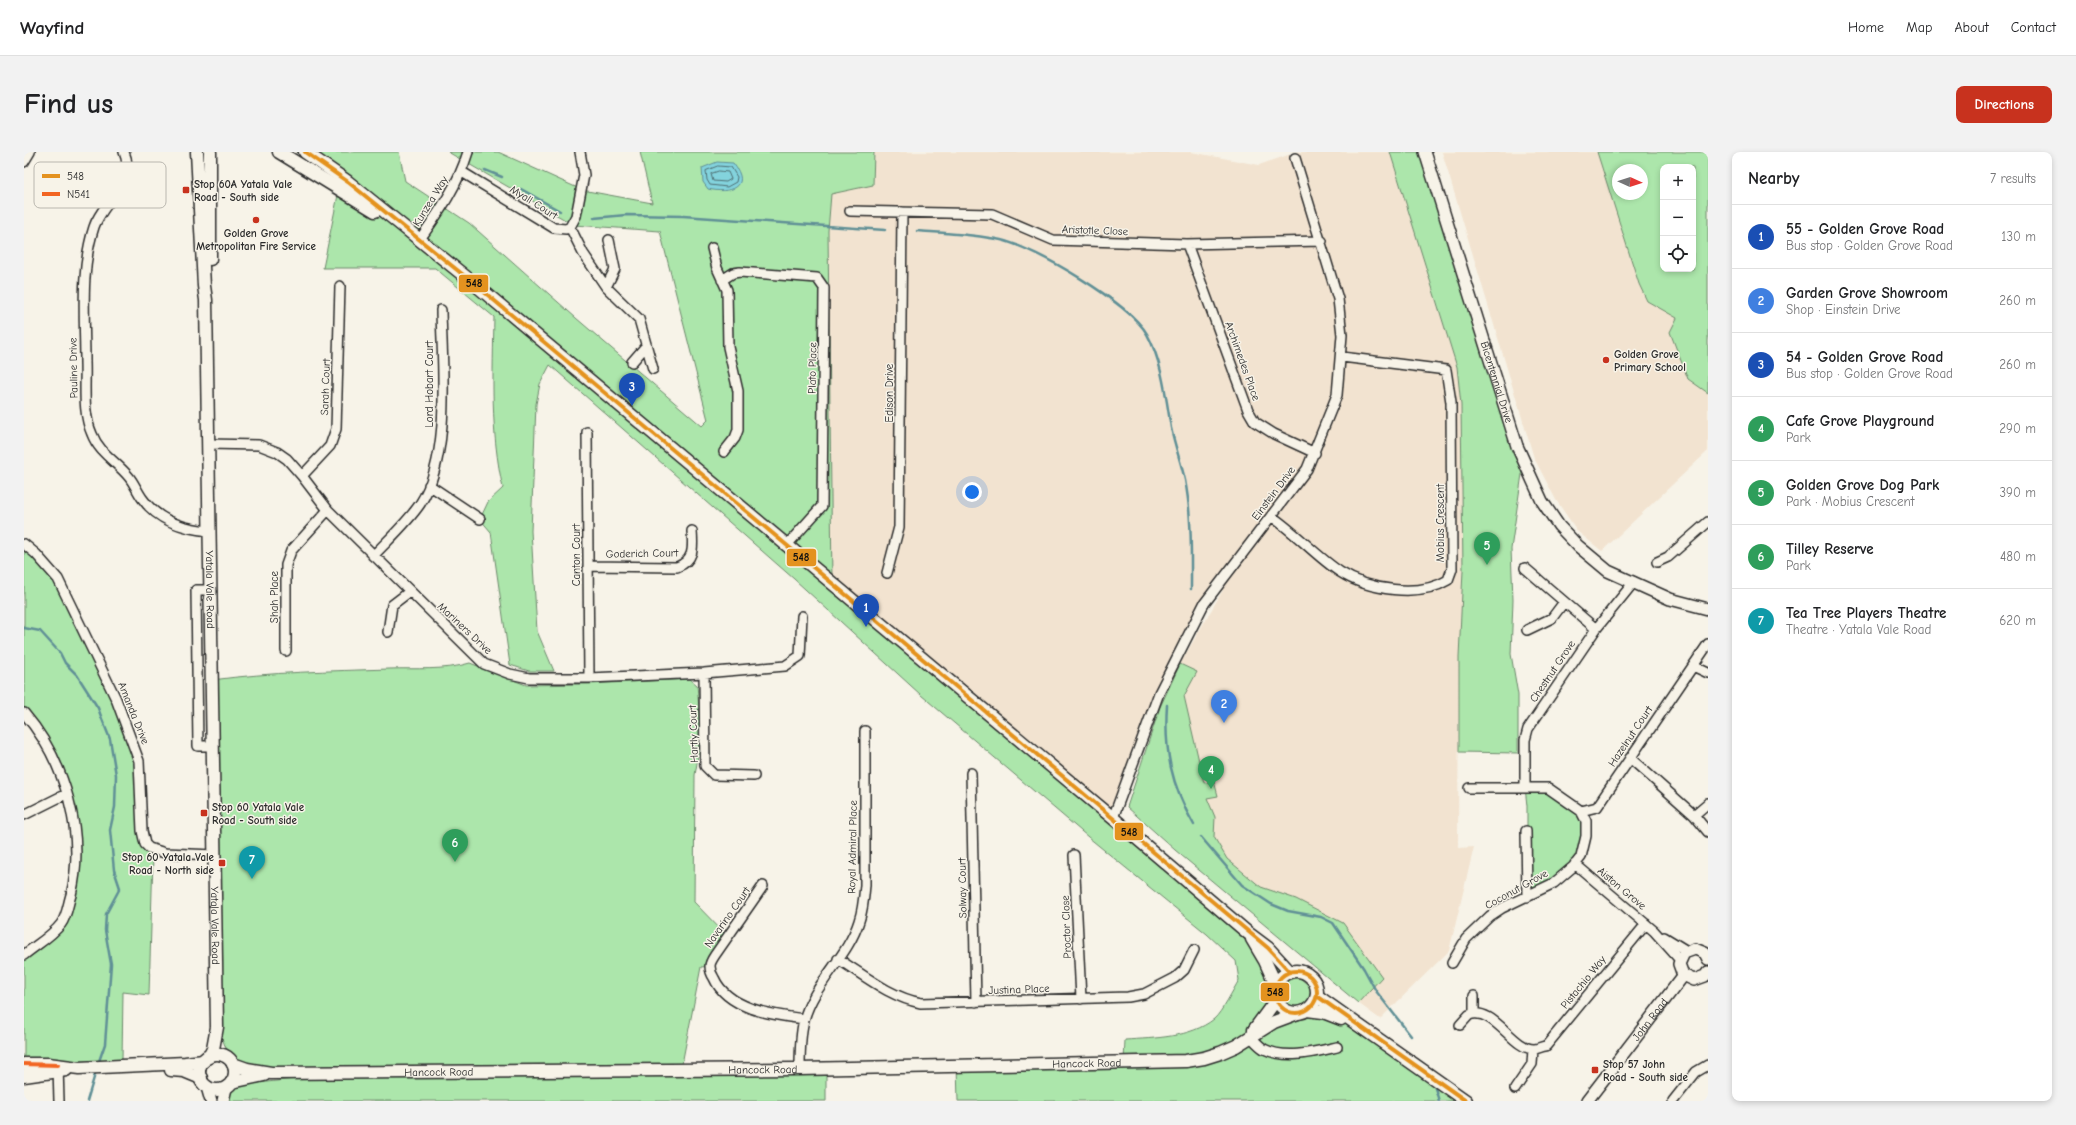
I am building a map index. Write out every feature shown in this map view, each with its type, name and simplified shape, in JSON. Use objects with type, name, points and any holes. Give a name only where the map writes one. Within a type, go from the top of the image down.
[{"type":"main road","points":[[206,300],[210,282],[210,152]]},
{"type":"main road","points":[[211,173],[217,152]]},
{"type":"main road","points":[[279,152],[418,238]]},
{"type":"main road","points":[[305,152],[348,182],[418,238],[787,545],[1248,933],[1268,948],[1290,972]]},
{"type":"main road","name":"Yatala Vale Road","points":[[197,156],[206,300],[217,1027],[213,1049],[206,1059]]},
{"type":"main road","points":[[1248,933],[1265,961],[1276,985],[1276,1000],[1285,1010],[1323,1012],[1357,1025]]},
{"type":"main road","points":[[1276,985],[1279,979],[1290,972],[1297,971],[1310,977],[1314,982],[1317,996],[1312,1007],[1302,1012]]},
{"type":"main road","points":[[1317,996],[1466,1101]]},
{"type":"main road","name":"Hancock Road","points":[[1250,1036],[1276,1000]]},
{"type":"main road","name":"Hancock Road","points":[[231,1061],[247,1069],[271,1073],[800,1069],[1186,1061],[1220,1054],[1274,1022],[1302,1012]]},
{"type":"main road","name":"Yatala Vale Road","points":[[217,1027],[231,1061]]},
{"type":"main road","points":[[24,1064],[58,1068],[140,1066],[206,1059],[220,1055],[231,1061],[235,1075],[229,1085],[218,1090],[184,1071],[152,1069],[140,1066]]},
{"type":"main road","points":[[204,1083],[200,1069],[206,1059]]},
{"type":"main road","points":[[24,1076],[58,1068]]},
{"type":"main road","name":"Hancock Road","points":[[229,1085],[271,1073]]},
{"type":"street","points":[[24,162],[30,152]]},
{"type":"street","name":"Pauline Drive","points":[[124,152],[126,162]]},
{"type":"street","name":"Kunzea Way","points":[[418,238],[448,198],[462,172],[468,152]]},
{"type":"street","name":"Myall Court","points":[[462,172],[554,228],[562,230],[570,227],[576,216],[583,184],[583,169],[580,152]]},
{"type":"street","name":"Bicentennial Drive","points":[[1425,152],[1511,429],[1535,489],[1550,514],[1578,546],[1608,571],[1623,576],[1670,599],[1708,609]]},
{"type":"street","name":"Bicentennial Drive","points":[[1433,152],[1498,365],[1532,468],[1549,499],[1568,526],[1585,544],[1623,576]]},
{"type":"street","name":"Einstein Drive","points":[[1113,818],[1159,693],[1204,604],[1307,469],[1315,454],[1337,395],[1342,357],[1342,335],[1338,299],[1322,241],[1295,158]]},
{"type":"street","name":"Pauline Drive","points":[[104,208],[98,216],[94,226],[84,280],[88,420],[96,443],[126,473],[149,506],[167,520],[180,526],[210,531]]},
{"type":"street","name":"Aristotle Close","points":[[850,211],[992,214],[1053,240],[1187,244],[1322,241]]},
{"type":"street","name":"Edison Drive","points":[[887,573],[900,527],[902,212]]},
{"type":"street","points":[[570,227],[583,253],[606,287],[639,319],[653,369]]},
{"type":"street","points":[[606,287],[615,269],[608,240]]},
{"type":"street","name":"Archimedes Place","points":[[1187,244],[1248,410],[1255,422],[1274,434],[1315,454]]},
{"type":"street","points":[[712,248],[716,268],[727,290],[728,347],[739,394],[738,430],[735,438],[724,452]]},
{"type":"street","name":"Plato Place","points":[[722,280],[734,273],[740,272],[804,276],[817,278],[824,288],[822,506],[787,545]]},
{"type":"street","name":"Sarah Court","points":[[302,476],[330,446],[336,429],[340,286]]},
{"type":"street","name":"Lord Hobart Court","points":[[373,556],[421,503],[429,485],[438,456],[443,422],[441,310]]},
{"type":"street","points":[[632,362],[646,346]]},
{"type":"street","name":"Mobius Crescent","points":[[1271,516],[1340,572],[1372,585],[1411,591],[1438,586],[1448,580],[1452,569],[1451,410],[1446,370],[1342,357]]},
{"type":"street","name":"Canton Court","points":[[587,432],[589,678]]},
{"type":"street","name":"Mariners Drive","points":[[208,444],[259,445],[269,448],[287,459],[328,510],[409,592],[484,664],[510,674],[529,678],[589,678],[704,673],[785,666],[800,656],[802,616]]},
{"type":"street","points":[[429,485],[480,519]]},
{"type":"street","name":"Shah Place","points":[[286,651],[286,565],[290,551],[328,510]]},
{"type":"street","points":[[1657,562],[1668,557],[1708,522]]},
{"type":"street","name":"Goderich Court","points":[[588,566],[677,567],[685,564],[691,556],[692,531]]},
{"type":"street","name":"Amanda Drive","points":[[24,544],[36,554],[58,579],[116,699],[139,761],[142,831],[145,844],[149,848],[165,853],[215,855]]},
{"type":"street","points":[[1525,568],[1596,629]]},
{"type":"street","name":"Chestnut Grove","points":[[1524,787],[1525,740],[1528,729],[1596,629],[1634,582]]},
{"type":"street","points":[[388,632],[392,605],[409,592]]},
{"type":"street","points":[[1527,630],[1552,618],[1564,602]]},
{"type":"street","name":"Hazelnut Court","points":[[1581,811],[1597,807],[1708,644]]},
{"type":"street","points":[[1693,666],[1708,673]]},
{"type":"street","name":"Hartly Court","points":[[704,673],[705,766],[714,775],[754,776]]},
{"type":"street","points":[[24,713],[46,745],[59,769],[73,824],[75,846],[74,883],[62,923],[24,955]]},
{"type":"street","name":"Royal Admiral Place","points":[[800,1069],[800,1050],[804,1019],[816,993],[838,959],[859,922],[865,885],[865,731]]},
{"type":"street","points":[[1630,758],[1694,815],[1708,832]]},
{"type":"street","name":"Solway Court","points":[[972,772],[976,1002]]},
{"type":"street","points":[[1469,788],[1548,788],[1581,811]]},
{"type":"street","points":[[24,815],[66,794]]},
{"type":"street","points":[[1694,815],[1708,803]]},
{"type":"street","name":"Coconut Grove","points":[[1452,963],[1466,939],[1490,916],[1502,908],[1554,883],[1581,857],[1586,836],[1586,821],[1581,811]]},
{"type":"street","points":[[1526,831],[1527,897]]},
{"type":"street","name":"Proctor Close","points":[[1074,854],[1081,999]]},
{"type":"street","name":"Aiston Grove","points":[[1575,864],[1684,956]]},
{"type":"street","name":"Navarino Court","points":[[763,886],[715,955],[710,966],[711,972],[721,989],[740,1003],[763,1012],[804,1019]]},
{"type":"street","name":"Pistachio Way","points":[[1533,1049],[1546,1046],[1646,924]]},
{"type":"street","points":[[1707,953],[1695,949],[1684,956],[1679,964],[1683,976],[1694,980],[1705,976],[1708,973]]},
{"type":"street","name":"Justina Place","points":[[838,959],[896,996],[921,1004],[1128,997],[1144,994],[1175,978],[1184,970],[1194,950]]},
{"type":"street","name":"John Road","points":[[1587,1101],[1683,976]]},
{"type":"street","points":[[1474,996],[1474,1013]]},
{"type":"street","points":[[1460,1025],[1469,1015],[1474,1013],[1480,1014],[1500,1025],[1520,1044],[1533,1049],[1532,1064],[1515,1089]]},
{"type":"street","points":[[1250,1036],[1262,1048],[1277,1053],[1315,1052],[1337,1046]]},
{"type":"street","points":[[1673,1101],[1696,1072],[1708,1065]]},
{"type":"street","points":[[58,1068],[59,1101]]},
{"type":"street","points":[[204,1083],[211,1101]]},
{"type":"street","points":[[223,1101],[229,1085]]},
{"type":"shaded area","points":[[874,152],[1191,152],[1259,165],[1297,152],[1390,152],[1457,367],[1461,405],[1463,570],[1459,657],[1458,848],[1474,847],[1449,951],[1380,1019],[1358,1003],[1127,807],[1162,703],[1180,664],[1223,590],[1216,587],[1169,674],[1113,818],[832,583],[828,231],[831,193],[873,185]]},
{"type":"shaded area","name":"Golden Grove Primary School","points":[[1442,152],[1708,152],[1708,451],[1602,551],[1578,532],[1556,500],[1534,458]]},
{"type":"green space","points":[[297,152],[399,152],[405,181],[469,223],[576,318],[702,426],[708,420],[660,231],[574,225],[448,152],[498,152],[582,190],[652,203],[640,152],[874,152],[873,185],[831,194],[828,231],[832,583],[1326,1000],[1460,1101],[958,1101],[957,1066],[1124,1062],[1125,1040],[1172,1036],[1194,1030],[1205,1025],[1217,1016],[1239,980],[1236,961],[1207,934],[1088,837],[921,695],[794,579],[550,365],[540,384],[536,404],[531,531],[537,631],[554,671],[529,671],[510,665],[491,532],[480,519],[488,502],[503,488],[494,424],[494,317],[435,268],[323,268],[339,190],[409,231]]},
{"type":"green space","points":[[1390,152],[1424,152],[1491,379],[1522,474],[1511,549],[1513,600],[1511,654],[1518,695],[1518,753],[1459,752],[1459,657],[1463,570],[1461,405],[1457,367]]},
{"type":"green space","points":[[1597,152],[1708,152],[1708,393],[1688,379],[1670,332],[1677,318],[1647,301],[1639,284],[1612,200],[1648,200],[1648,164],[1612,164],[1612,199]]},
{"type":"green space","points":[[24,545],[46,565],[83,631],[139,761],[142,831],[153,856],[149,995],[123,992],[122,1060],[24,1063],[24,955],[62,923],[75,846],[61,762],[24,714]]},
{"type":"green space","points":[[470,663],[526,685],[588,684],[690,679],[697,685],[699,730],[695,775],[694,902],[727,936],[710,966],[701,967],[681,1069],[826,1068],[826,1101],[223,1101],[228,1086],[354,1073],[271,1073],[233,1064],[217,1027],[212,680],[300,672],[430,669],[460,666]]},
{"type":"green space","points":[[1180,664],[1197,672],[1184,696],[1204,783],[1214,781],[1218,796],[1207,798],[1215,817],[1214,837],[1227,859],[1261,887],[1296,899],[1343,923],[1382,977],[1358,1003],[1175,850],[1127,807],[1160,707]]},
{"type":"green space","points":[[1525,787],[1548,788],[1586,821],[1574,866],[1527,897],[1527,806]]},
{"type":"water","points":[[717,162],[733,163],[739,172],[740,178],[739,184],[736,187],[724,191],[708,189],[703,182],[702,168]]},
{"type":"waterway","points":[[485,170],[502,177]]},
{"type":"waterway","points":[[521,189],[560,211]]},
{"type":"waterway","points":[[594,218],[626,215],[683,216],[885,230]]},
{"type":"waterway","points":[[917,231],[980,236],[1017,245],[1058,265],[1102,293],[1122,307],[1137,321],[1147,334],[1160,367],[1171,428],[1185,480],[1190,521],[1191,589]]},
{"type":"waterway","points":[[24,628],[40,631],[60,653],[65,663],[77,675],[98,708],[110,739],[116,775],[115,807],[110,830],[114,870],[120,888],[106,914],[105,930],[111,964],[105,1044],[98,1064]]},
{"type":"waterway","points":[[1167,705],[1167,737],[1171,767],[1180,796],[1194,825]]},
{"type":"waterway","points":[[1201,837],[1242,885],[1271,904],[1288,911],[1321,917],[1333,923],[1364,969],[1376,991],[1411,1036]]},
{"type":"waterway","points":[[87,1101],[96,1071]]},
{"type":"waterway","points":[[1434,1085],[1439,1101]]},
{"type":"transit line","name":"548","points":[[305,152],[348,182],[477,286],[1268,948],[1290,972]]},
{"type":"transit line","name":"548","points":[[1292,971],[1300,971],[1311,977],[1317,988],[1317,992],[1317,996],[1311,1007],[1300,1013],[1292,1013],[1281,1007],[1275,996],[1275,988],[1281,977],[1292,971]]},
{"type":"transit line","name":"548","points":[[1317,996],[1466,1101]]},
{"type":"transit line","name":"N541","points":[[24,1064],[58,1065]]},
{"type":"place","name":"Stop 60A Yatala Vale Road - South side","points":[[186,190]]},
{"type":"place","name":"Golden Grove Metropolitan Fire Service","points":[[256,220]]},
{"type":"place","name":"Golden Grove Primary School","points":[[1606,360]]},
{"type":"place","name":"54 - Golden Grove Road","points":[[632,406]]},
{"type":"place","name":"Golden Grove Dog Park","points":[[1487,565]]},
{"type":"place","name":"55 - Golden Grove Road","points":[[866,627]]},
{"type":"place","name":"Garden Grove Showroom","points":[[1224,723]]},
{"type":"place","name":"Cafe Grove Playground","points":[[1211,789]]},
{"type":"place","name":"Stop 60 Yatala Vale Road - South side","points":[[204,813]]},
{"type":"place","name":"Tilley Reserve","points":[[455,862]]},
{"type":"place","name":"Stop 60 Yatala Vale Road - North side","points":[[222,863]]},
{"type":"place","name":"Tea Tree Players Theatre","points":[[252,879]]},
{"type":"place","name":"Stop 57 John Road - South side","points":[[1595,1070]]}]
